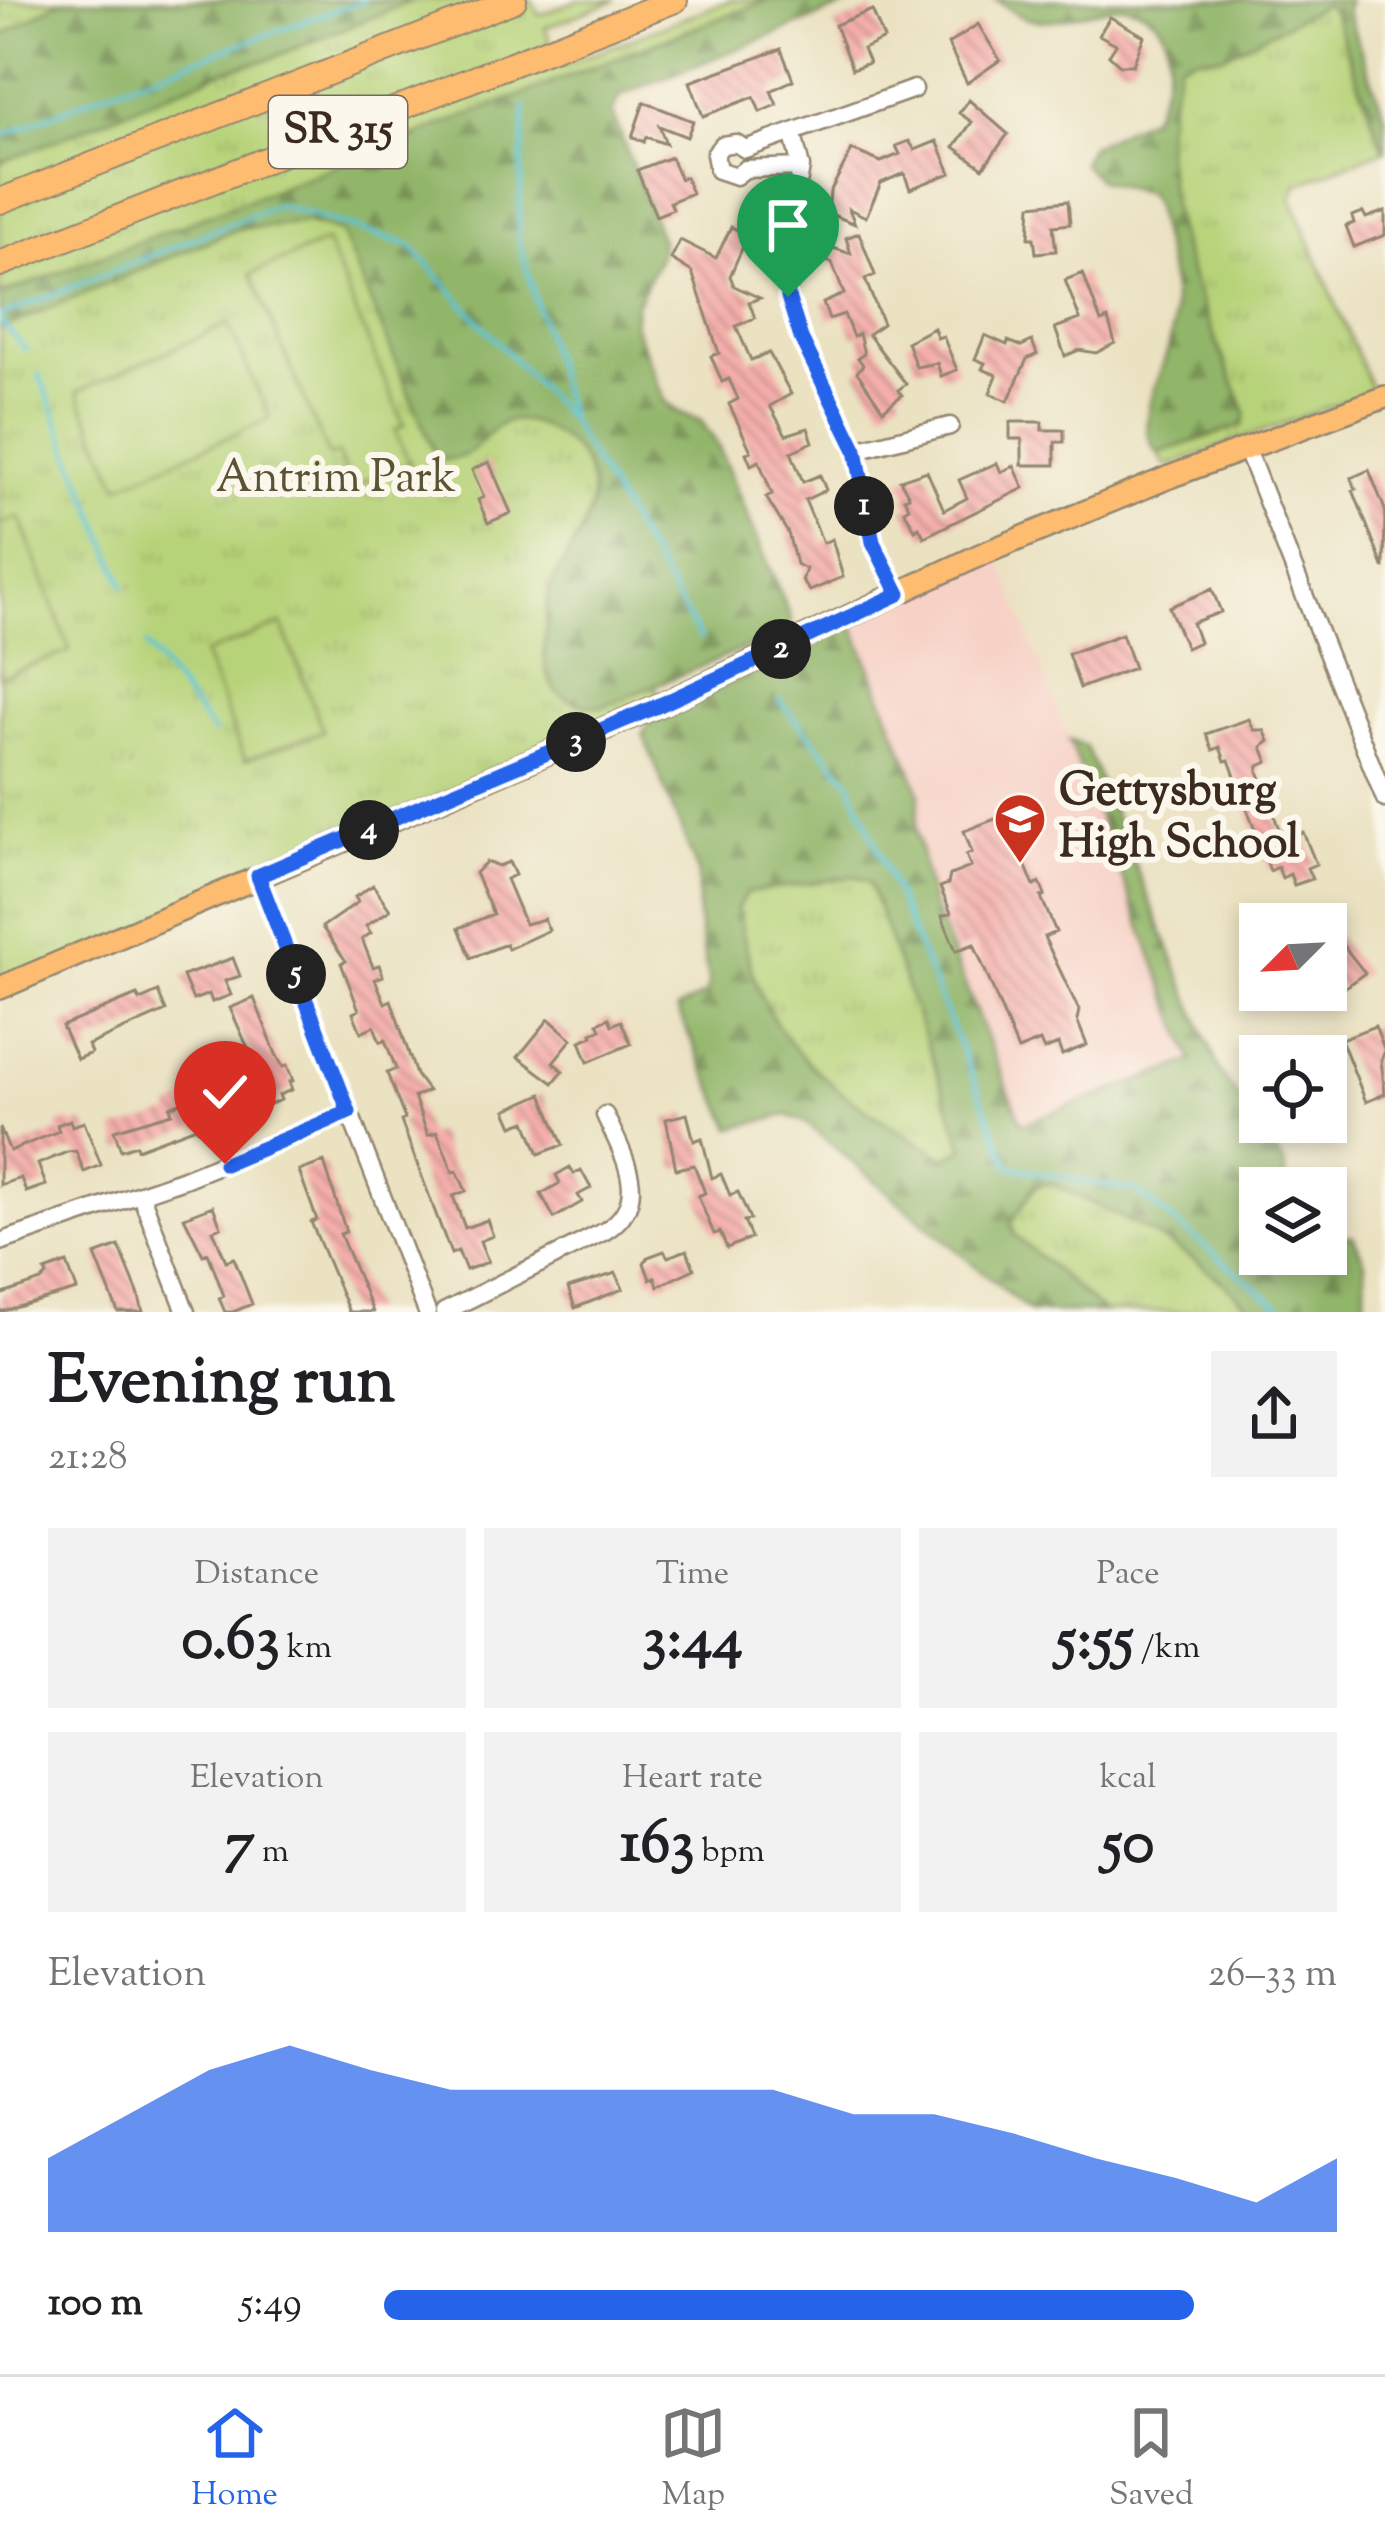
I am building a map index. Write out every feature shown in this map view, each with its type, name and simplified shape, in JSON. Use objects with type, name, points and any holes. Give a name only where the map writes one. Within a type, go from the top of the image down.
[{"type":"highway","name":"SR 315","points":[[0,200],[514,0]]},
{"type":"highway","name":"SR 315","points":[[0,264],[675,0]]},
{"type":"main road","points":[[0,988],[662,704],[1096,506],[1385,397]]},
{"type":"street","points":[[801,167],[746,170],[727,176],[715,163],[722,145],[736,143],[745,149],[794,135],[914,89]]},
{"type":"street","points":[[794,135],[801,167],[787,247],[788,297],[801,338],[856,450],[873,542],[899,594]]},
{"type":"street","points":[[856,450],[950,426]]},
{"type":"street","points":[[1246,448],[1385,799]]},
{"type":"street","points":[[258,876],[427,1312]]},
{"type":"street","points":[[0,1242],[141,1195],[349,1112]]},
{"type":"street","points":[[444,1312],[605,1231],[624,1216],[633,1193],[632,1179],[605,1115]]},
{"type":"street","points":[[141,1195],[186,1312]]},
{"type":"shaded area","name":"Gettysburg High School","points":[[998,555],[1193,1061],[1021,1124],[931,902],[916,828],[919,793],[853,624]]},
{"type":"green space","name":"Antrim Park","points":[[0,0],[532,0],[539,15],[578,0],[616,0],[545,28],[561,66],[730,0],[768,0],[565,77],[640,254],[634,324],[664,400],[717,444],[792,621],[653,681],[662,704],[0,988]]},
{"type":"green space","points":[[61,0],[414,0],[269,59],[220,72],[0,163],[0,37]]},
{"type":"green space","points":[[768,0],[860,0],[621,95],[612,112],[661,241],[660,255],[635,306],[634,325],[664,400],[673,410],[701,421],[717,444],[792,621],[788,631],[602,707],[558,693],[545,659],[547,602],[591,503],[586,467],[555,433],[517,420],[495,428],[465,455],[438,461],[341,232],[307,222],[237,229],[0,329],[0,295]]},
{"type":"green space","points":[[996,0],[1349,0],[1346,10],[1385,116],[1385,152],[1333,13],[1325,5],[1222,56],[1193,57],[1179,63],[1166,137],[1173,209],[1192,278],[1246,413],[1243,425],[1158,453],[1150,441],[1150,400],[1169,346],[1173,311],[1154,205],[1148,193],[1100,181],[1082,163],[1090,147],[1151,116],[1167,69],[1166,37],[1159,24],[1148,14],[1120,6],[1040,21]]},
{"type":"green space","points":[[1325,4],[1333,13],[1384,150],[1296,185],[1292,199],[1372,391],[1166,467],[1158,453],[1243,425],[1192,284],[1173,210],[1166,136],[1179,63],[1193,57],[1223,56]]},
{"type":"green space","points":[[326,242],[404,425],[395,430],[409,463],[352,487],[338,454],[329,457],[251,274]]},
{"type":"green space","points":[[228,324],[270,418],[119,486],[77,392]]},
{"type":"green space","points":[[20,517],[70,651],[0,677],[0,524]]},
{"type":"green space","points":[[282,624],[323,731],[245,760],[204,654]]},
{"type":"green space","points":[[853,624],[920,793],[916,828],[931,902],[1022,1124],[1193,1061],[1069,740],[1086,747],[1220,1072],[1239,1099],[1239,1143],[1270,1143],[1284,1163],[1284,1167],[1239,1167],[1239,1275],[1347,1275],[1347,1236],[1353,1236],[1365,1262],[1365,1312],[1253,1312],[1185,1253],[1051,1183],[1036,1186],[1011,1222],[1015,1236],[1104,1312],[1030,1312],[805,1122],[788,1115],[732,1128],[677,1009],[706,994],[709,984],[698,920],[698,872],[643,734],[649,722]],"holes":[[[855,876],[869,882],[964,1148],[946,1158],[867,1110],[797,1051],[763,1000],[751,967],[737,909],[746,893]]]},
{"type":"green space","points":[[862,817],[992,1137],[1239,1245],[1239,1275],[1269,1275],[1285,1312],[1063,1312],[789,1099],[720,885]]},
{"type":"building","points":[[872,10],[884,39],[863,49],[869,63],[852,69],[835,25]]},
{"type":"building","points":[[1110,17],[1144,36],[1133,65],[1120,65],[1109,55],[1116,44],[1099,35]]},
{"type":"building","points":[[978,24],[1000,60],[967,83],[948,44]]},
{"type":"building","points":[[781,49],[793,80],[771,91],[777,105],[760,112],[754,97],[703,116],[690,82]]},
{"type":"building","points":[[969,100],[1008,134],[983,168],[954,147],[972,122],[959,113]]},
{"type":"building","points":[[644,102],[693,121],[687,137],[659,126],[666,144],[632,137]]},
{"type":"building","points":[[909,141],[915,150],[937,141],[951,173],[910,189],[904,173],[881,183],[866,217],[849,209],[855,224],[828,213],[830,192],[852,150],[881,162],[900,154],[896,146]]},
{"type":"building","points":[[671,157],[692,193],[670,202],[673,209],[656,216],[637,170]]},
{"type":"building","points":[[1068,201],[1070,224],[1053,226],[1056,251],[1036,253],[1034,238],[1029,238],[1031,205]]},
{"type":"building","points":[[1385,211],[1385,235],[1354,247],[1346,226],[1354,223],[1352,216],[1363,212],[1366,218]]},
{"type":"building","points":[[731,227],[748,235],[730,276],[734,286],[760,298],[749,302],[755,318],[736,326],[751,360],[769,353],[791,394],[770,406],[786,435],[808,428],[813,442],[791,452],[803,482],[820,475],[826,490],[805,500],[823,543],[832,539],[843,577],[810,591],[802,581],[806,569],[796,564],[788,533],[766,497],[772,494],[759,461],[751,465],[746,453],[751,451],[729,404],[738,399],[729,379],[722,382],[711,356],[719,353],[692,272],[671,259],[680,240],[716,258]]},
{"type":"building","points":[[859,233],[875,275],[865,279],[883,324],[868,334],[906,384],[898,390],[902,395],[883,410],[857,372],[863,365],[858,358],[864,354],[859,334],[853,337],[844,314],[829,319],[823,303],[844,294],[832,263],[819,258],[824,245],[851,254],[846,238]]},
{"type":"building","points":[[1083,273],[1101,322],[1108,319],[1115,343],[1096,353],[1079,350],[1065,356],[1055,328],[1080,319],[1065,280]]},
{"type":"building","points":[[934,328],[937,338],[943,336],[957,370],[941,376],[937,363],[916,367],[907,342]]},
{"type":"building","points":[[985,335],[1007,345],[1008,341],[1021,346],[1032,341],[1037,354],[1027,359],[1008,401],[990,393],[997,375],[982,369],[985,363],[975,359]]},
{"type":"building","points":[[1010,422],[1042,422],[1042,430],[1064,430],[1064,442],[1055,442],[1055,465],[1022,465],[1022,439],[1010,439]]},
{"type":"building","points":[[489,462],[511,513],[488,523],[478,500],[484,497],[472,470]]},
{"type":"building","points":[[997,463],[1001,472],[1014,466],[1024,488],[924,537],[919,527],[915,530],[904,510],[909,507],[904,498],[909,496],[900,480],[927,471],[944,510],[967,498],[959,480]]},
{"type":"building","points":[[1369,470],[1385,510],[1384,569],[1351,478]]},
{"type":"building","points":[[1212,589],[1221,612],[1192,623],[1199,642],[1186,648],[1169,607]]},
{"type":"building","points":[[1122,634],[1134,668],[1080,688],[1068,654]]},
{"type":"building","points":[[1249,719],[1254,730],[1264,730],[1269,741],[1262,747],[1268,762],[1258,771],[1283,840],[1303,832],[1316,864],[1307,868],[1312,879],[1294,885],[1290,874],[1282,878],[1278,867],[1270,871],[1229,760],[1225,761],[1220,747],[1213,750],[1206,734]]},
{"type":"building","name":"Gettysburg High School","points":[[1000,817],[1007,820],[1034,886],[1040,883],[1045,895],[1041,897],[1056,932],[1044,937],[1079,1010],[1077,1020],[1087,1045],[1062,1055],[1058,1044],[1044,1050],[1040,1041],[1018,1050],[974,944],[956,951],[942,916],[951,913],[940,887],[948,884],[950,875],[971,867],[966,855],[972,852],[964,831]]},
{"type":"building","points":[[486,862],[499,866],[509,862],[515,875],[506,879],[525,924],[544,919],[549,930],[508,949],[506,944],[471,958],[459,928],[493,914],[475,873]]},
{"type":"building","points":[[373,885],[390,910],[366,926],[371,933],[362,939],[373,967],[379,965],[383,976],[375,979],[385,1003],[391,1000],[416,1075],[428,1091],[414,1097],[428,1135],[437,1132],[466,1191],[453,1196],[465,1228],[487,1220],[493,1236],[480,1241],[488,1262],[466,1270],[458,1251],[451,1254],[401,1121],[405,1119],[387,1073],[396,1069],[385,1040],[380,1042],[374,1026],[361,1032],[353,1013],[359,1010],[341,963],[346,961],[322,927]]},
{"type":"building","points":[[1347,950],[1365,973],[1347,986]]},
{"type":"building","points":[[233,958],[240,976],[225,981],[231,995],[212,1002],[209,994],[193,1000],[183,976]]},
{"type":"building","points":[[158,992],[166,1011],[88,1045],[91,1053],[77,1059],[62,1026],[137,995],[140,1000]]},
{"type":"building","points":[[254,998],[276,1054],[293,1081],[289,1082],[292,1090],[279,1095],[281,1100],[255,1110],[249,1093],[257,1089],[253,1080],[261,1077],[230,1008]]},
{"type":"building","points":[[609,1018],[612,1025],[621,1021],[631,1044],[588,1062],[580,1041],[593,1036],[601,1029],[598,1023]]},
{"type":"building","points":[[549,1019],[572,1039],[553,1062],[563,1071],[553,1083],[518,1057]]},
{"type":"building","points":[[1375,1026],[1385,1051],[1381,1060],[1385,1094],[1366,1102],[1347,1054],[1347,1037]]},
{"type":"building","points":[[542,1094],[563,1145],[539,1154],[526,1121],[513,1126],[506,1110]]},
{"type":"building","points":[[183,1102],[185,1109],[203,1103],[210,1126],[121,1150],[114,1130],[172,1113],[170,1107]]},
{"type":"building","points":[[687,1114],[694,1141],[702,1138],[712,1178],[721,1174],[730,1195],[738,1192],[750,1219],[744,1221],[751,1238],[727,1248],[720,1232],[714,1234],[698,1196],[705,1193],[694,1165],[676,1169],[666,1119]]},
{"type":"building","points":[[70,1120],[72,1126],[84,1122],[101,1165],[84,1172],[76,1151],[67,1152],[38,1164],[46,1185],[26,1192],[21,1178],[0,1185],[0,1128],[10,1151],[59,1131],[57,1125]]},
{"type":"building","points":[[324,1162],[346,1232],[340,1234],[373,1312],[349,1312],[311,1222],[317,1220],[299,1171]]},
{"type":"building","points":[[570,1167],[574,1174],[581,1170],[591,1188],[578,1195],[582,1202],[554,1218],[541,1194],[560,1183],[556,1175]]},
{"type":"building","points":[[213,1206],[221,1227],[213,1230],[226,1261],[234,1258],[252,1304],[233,1312],[225,1312],[208,1253],[203,1255],[184,1217]]},
{"type":"building","points":[[119,1246],[143,1312],[118,1312],[95,1255]]},
{"type":"building","points":[[687,1250],[694,1269],[658,1286],[655,1277],[650,1279],[644,1263],[648,1257]]},
{"type":"building","points":[[67,1263],[77,1290],[0,1312],[0,1295],[41,1281],[45,1271]]},
{"type":"building","points":[[616,1273],[623,1289],[575,1308],[568,1288]]},
{"type":"waterway","points":[[0,137],[103,93],[364,0]]},
{"type":"waterway","points":[[525,107],[518,237],[569,420],[700,638]]},
{"type":"waterway","points":[[0,316],[278,205],[410,245],[569,420]]},
{"type":"waterway","points":[[0,321],[26,350]]},
{"type":"waterway","points":[[39,374],[124,586]]},
{"type":"waterway","points":[[146,645],[214,733]]},
{"type":"waterway","points":[[779,700],[849,780],[1010,1167],[1136,1191],[1287,1312]]},
{"type":"place","name":"Gettysburg High School","points":[[1020,865]]},
{"type":"route","points":[[225,1164],[349,1112],[258,876],[662,704],[899,594],[866,520],[856,450],[801,338],[788,297]]}]
